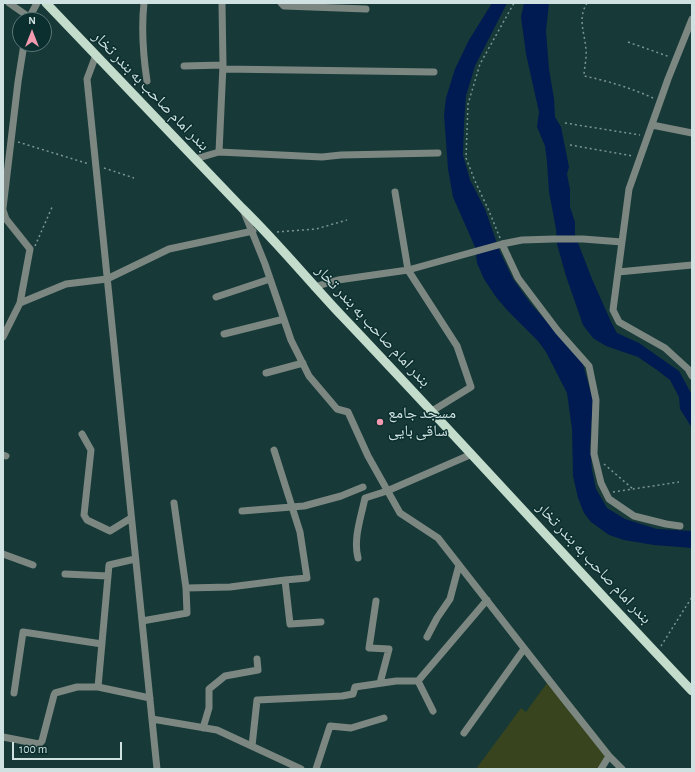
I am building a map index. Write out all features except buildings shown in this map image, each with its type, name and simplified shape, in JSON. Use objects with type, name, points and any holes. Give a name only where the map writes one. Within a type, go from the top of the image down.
[{"type":"main road","name":"بندر امام صاحب به بندر تخار","points":[[50,4],[96,55],[269,235],[314,287],[432,411],[692,690]]},
{"type":"street","points":[[10,3],[21,12]]},
{"type":"street","points":[[32,12],[37,3]]},
{"type":"street","points":[[144,3],[142,49],[147,81]]},
{"type":"street","points":[[219,152],[223,67],[222,3]]},
{"type":"street","points":[[281,3],[284,6],[366,9]]},
{"type":"street","points":[[692,19],[660,101],[629,189],[613,310],[619,322],[665,348],[688,369],[692,376]]},
{"type":"street","points":[[3,337],[20,303],[30,249],[6,219],[3,209],[23,52]]},
{"type":"street","points":[[96,55],[86,79],[157,769]]},
{"type":"street","points":[[184,66],[434,72]]},
{"type":"street","points":[[652,125],[692,133]]},
{"type":"street","points":[[195,159],[219,152],[322,157],[341,155],[438,153]]},
{"type":"street","points":[[395,192],[408,270],[457,346],[471,387],[432,411]]},
{"type":"street","points":[[242,208],[253,231],[292,340],[309,376],[337,409],[348,412],[368,456],[400,513],[438,538],[609,756],[622,769]]},
{"type":"street","points":[[20,303],[66,284],[107,279],[169,249],[253,231]]},
{"type":"street","points":[[314,287],[338,280],[408,270],[475,251],[522,240],[554,238],[622,242]]},
{"type":"street","points":[[502,244],[518,278],[558,331],[589,366],[596,400],[595,457],[601,482],[609,499],[634,516],[680,526]]},
{"type":"street","points":[[618,272],[692,265]]},
{"type":"street","points":[[216,297],[270,279]]},
{"type":"street","points":[[224,334],[284,319]]},
{"type":"street","points":[[266,373],[303,363]]},
{"type":"street","points":[[82,434],[91,450],[84,515],[87,520],[110,531],[131,518]]},
{"type":"street","points":[[186,588],[230,586],[306,578],[300,532],[274,450]]},
{"type":"street","points":[[358,558],[356,550],[357,535],[365,498],[387,491],[472,454]]},
{"type":"street","points":[[242,511],[276,507],[304,506],[341,496],[363,487]]},
{"type":"street","points":[[142,622],[187,613],[186,588],[174,503]]},
{"type":"street","points":[[3,554],[33,565]]},
{"type":"street","points":[[98,687],[109,565],[136,559]]},
{"type":"street","points":[[427,637],[437,618],[450,599],[459,565]]},
{"type":"street","points":[[65,574],[108,576]]},
{"type":"street","points":[[285,580],[290,624],[321,622]]},
{"type":"street","points":[[252,746],[257,700],[342,696],[353,694],[355,687],[396,681],[418,681],[486,600]]},
{"type":"street","points":[[376,601],[369,648],[389,649],[380,683]]},
{"type":"street","points":[[14,694],[24,632],[102,644]]},
{"type":"street","points":[[464,733],[524,649]]},
{"type":"street","points":[[203,728],[209,708],[209,689],[225,676],[258,670],[257,659]]},
{"type":"street","points":[[418,681],[433,711]]},
{"type":"street","points":[[3,737],[39,744],[42,742],[55,693],[77,688],[98,687],[150,698]]},
{"type":"street","points":[[316,769],[330,726],[351,728],[384,718]]},
{"type":"street","points":[[152,719],[217,730],[301,769]]},
{"type":"street","points":[[601,769],[609,756]]},
{"type":"path","points":[[502,244],[466,158],[468,104],[480,64],[514,3]]},
{"type":"path","points":[[587,3],[582,11],[583,36],[586,51],[584,76],[607,81],[638,91],[660,101]]},
{"type":"path","points":[[628,42],[676,59]]},
{"type":"path","points":[[565,123],[648,137]]},
{"type":"path","points":[[12,141],[134,178]]},
{"type":"path","points":[[570,145],[596,148],[640,157]]},
{"type":"path","points":[[30,249],[34,248],[53,205]]},
{"type":"path","points":[[269,235],[277,232],[316,229],[347,220]]},
{"type":"path","points":[[595,457],[634,489]]},
{"type":"path","points":[[607,493],[679,482]]},
{"type":"path","points":[[656,652],[664,643],[692,597]]},
{"type":"green space","points":[[547,683],[607,756],[600,769],[476,769],[521,708],[526,712]]},
{"type":"water","points":[[492,3],[507,3],[475,66],[466,96],[463,155],[470,180],[485,209],[500,252],[513,279],[531,304],[582,361],[593,400],[590,447],[592,470],[596,489],[607,508],[625,519],[657,529],[692,531],[692,548],[654,545],[624,540],[609,535],[591,522],[584,513],[578,498],[573,476],[572,429],[567,393],[546,352],[538,341],[496,297],[484,279],[477,263],[475,247],[453,197],[448,169],[444,115],[446,98],[455,69],[469,40]]},
{"type":"water","points":[[524,3],[549,3],[546,31],[555,117],[561,127],[569,167],[567,174],[570,189],[570,207],[575,222],[575,235],[592,279],[617,333],[639,343],[679,371],[692,395],[692,428],[680,409],[679,397],[670,380],[638,357],[606,346],[593,338],[583,325],[566,276],[557,244],[556,229],[549,192],[545,146],[537,127],[539,112],[526,54],[521,17]]},
{"type":"place","name":"مسجد جامع ساقی بایی","points":[[380,422]]}]
